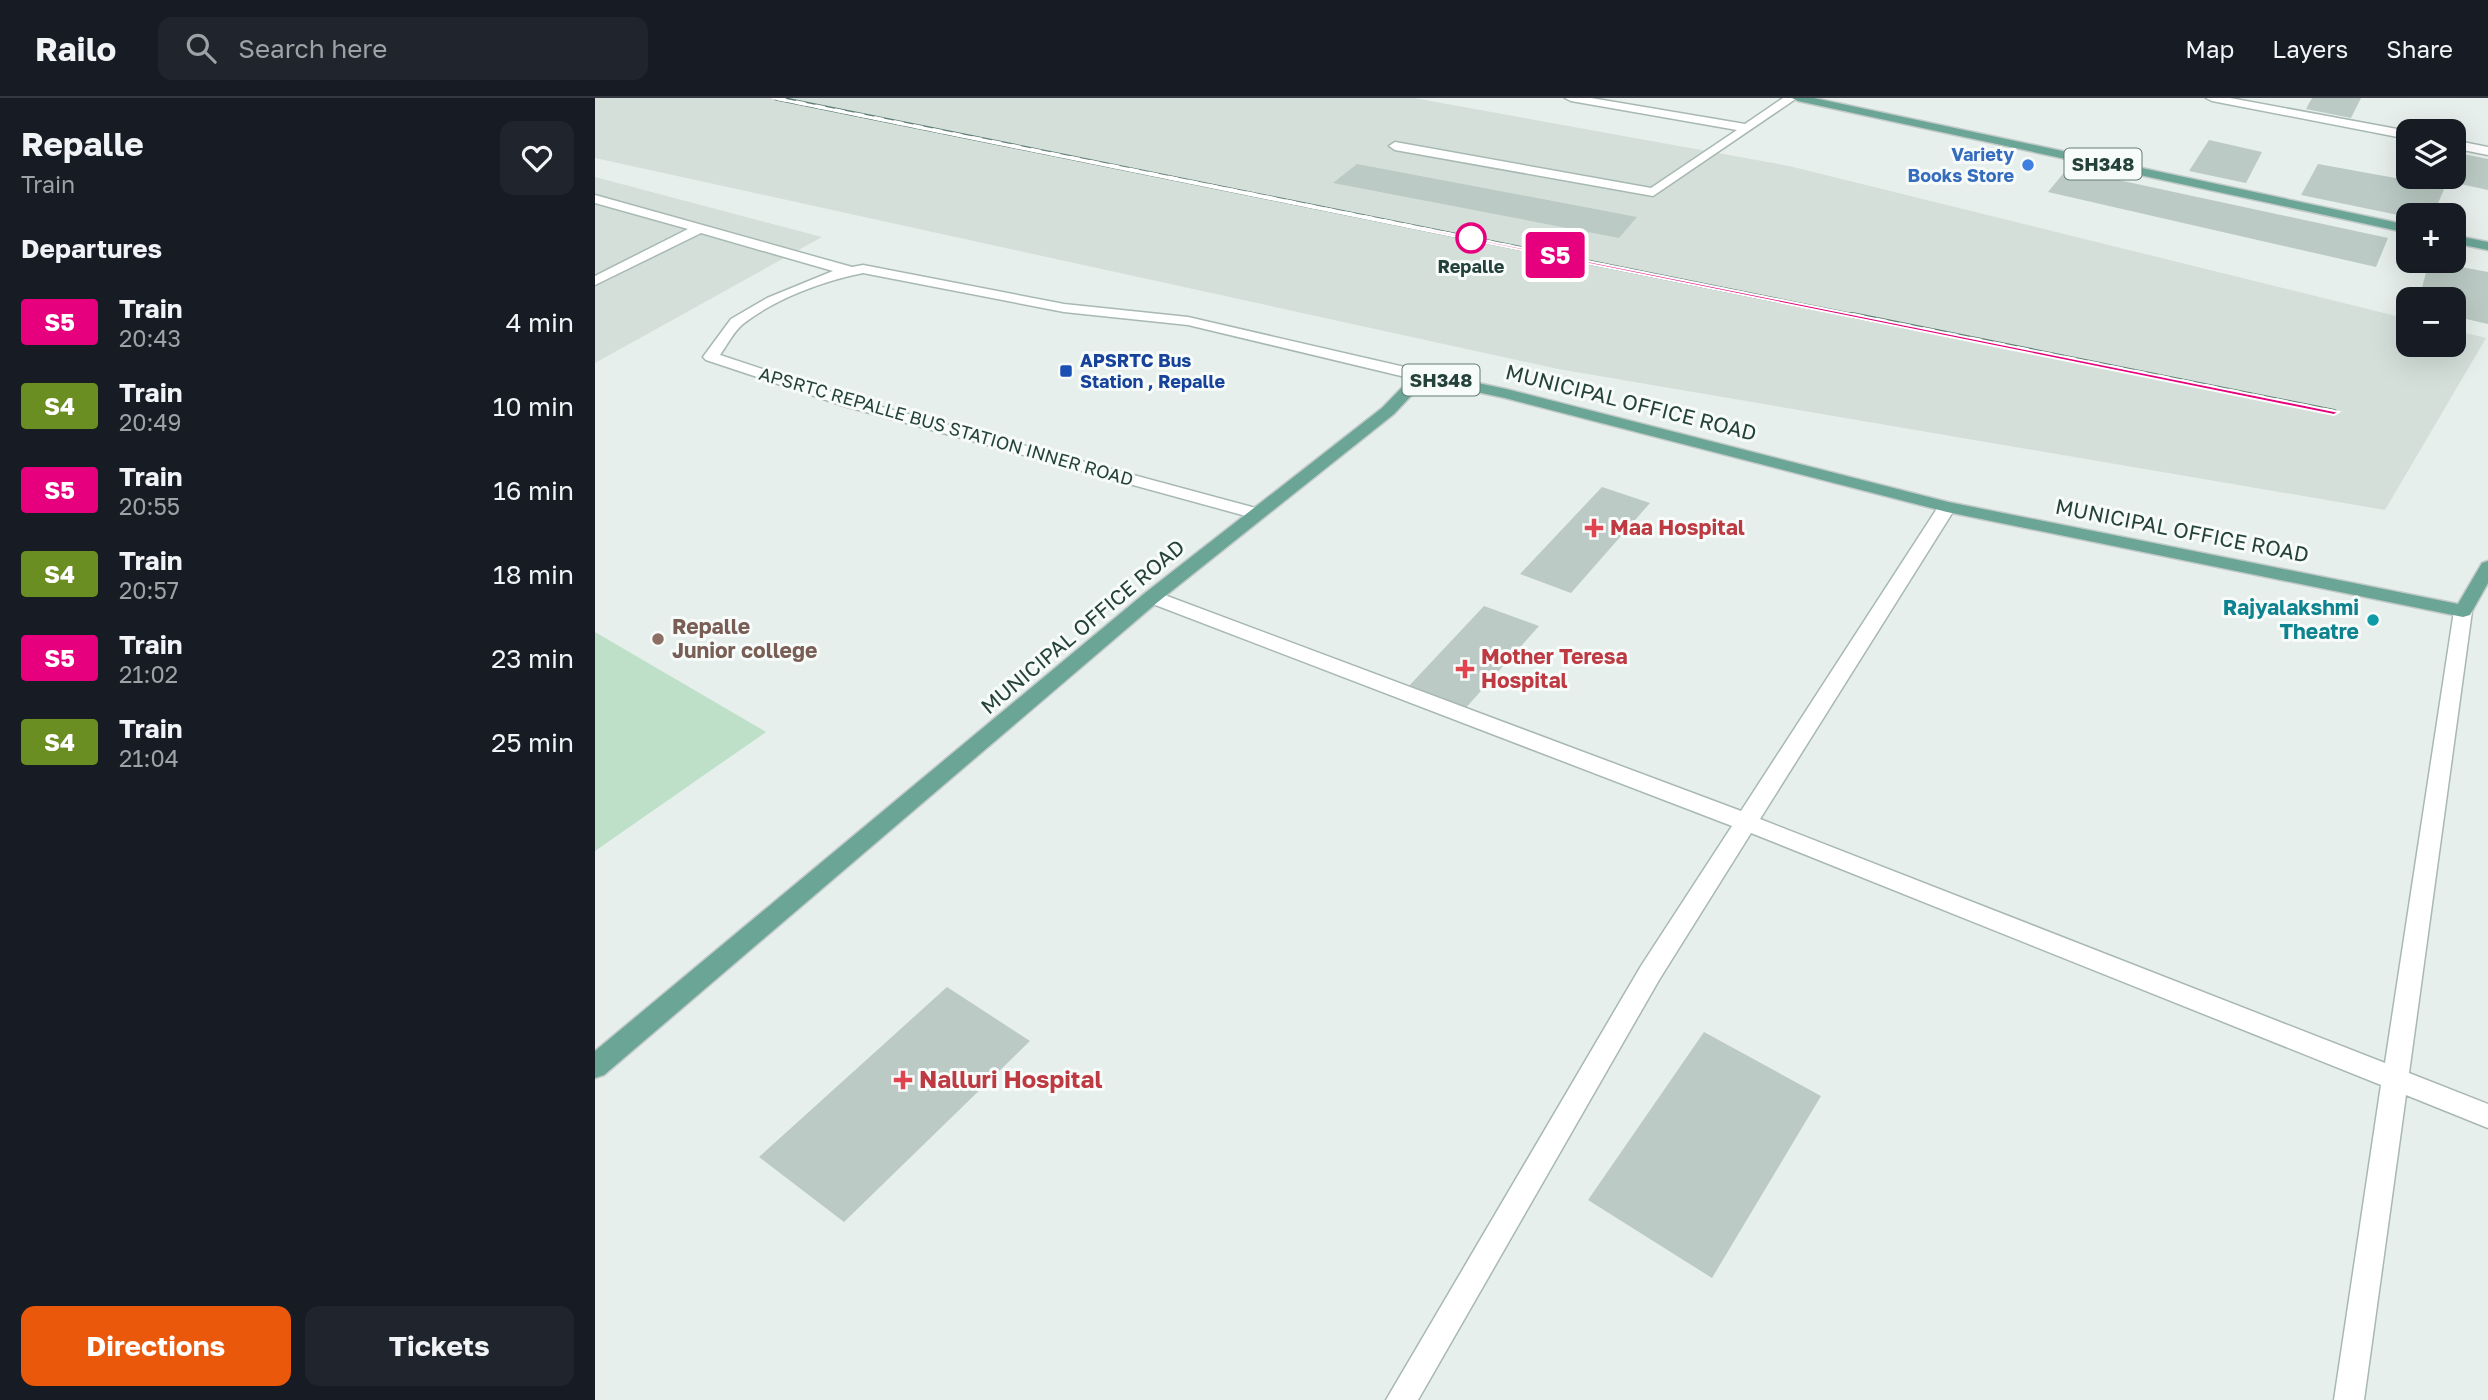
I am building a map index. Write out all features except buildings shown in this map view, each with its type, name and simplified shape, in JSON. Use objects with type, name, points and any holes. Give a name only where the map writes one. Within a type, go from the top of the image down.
[{"type":"main road","name":"SH348","points":[[1798,98],[2396,226]]},
{"type":"main road","points":[[2466,242],[2488,246]]},
{"type":"main road","name":"MUNICIPAL OFFICE ROAD","points":[[595,1067],[1152,597],[1388,411],[1422,376],[1506,394],[1947,507],[2463,611]]},
{"type":"main road","points":[[2463,611],[2488,567]]},
{"type":"street","points":[[1571,98],[1748,128]]},
{"type":"street","points":[[1395,146],[1653,192],[1791,98]]},
{"type":"street","points":[[2212,98],[2396,133]]},
{"type":"street","points":[[2289,113],[2298,98]]},
{"type":"street","points":[[2466,147],[2488,151]]},
{"type":"street","points":[[595,199],[852,271]]},
{"type":"street","points":[[595,281],[702,228]]},
{"type":"street","name":"APSRTC REPALLE BUS STATION INNER ROAD","points":[[1257,514],[850,402],[711,357],[736,322],[772,301],[828,276],[863,269],[1064,308],[1188,321],[1422,376]]},
{"type":"street","points":[[1401,1400],[1650,973],[1947,507]]},
{"type":"street","points":[[1152,597],[1746,822],[2488,1116]]},
{"type":"street","points":[[2349,1400],[2463,611]]},
{"type":"shaded area","points":[[595,98],[1414,98],[1789,166],[2396,316],[2396,357],[2466,357],[2466,333],[2486,338],[2385,510],[1558,369],[595,158]]},
{"type":"shaded area","points":[[595,177],[822,237],[595,363]]},
{"type":"green space","points":[[595,632],[766,732],[595,851]]},
{"type":"railway","points":[[776,98],[1860,317]]},
{"type":"railway","points":[[1852,315],[2334,412]]},
{"type":"train","name":"S5","points":[[776,98],[2334,412]]},
{"type":"place","name":"Variety Books Store","points":[[2028,165]]},
{"type":"place","name":"Repalle","points":[[1471,238]]},
{"type":"place","name":"APSRTC Bus Station , Repalle","points":[[1066,371]]},
{"type":"place","name":"Maa Hospital","points":[[1594,528]]},
{"type":"place","name":"Rajyalakshmi Theatre","points":[[2373,620]]},
{"type":"place","name":"Repalle Junior college","points":[[658,639]]},
{"type":"place","name":"Mother Teresa Hospital","points":[[1465,669]]},
{"type":"place","name":"Nalluri Hospital","points":[[903,1080]]}]
